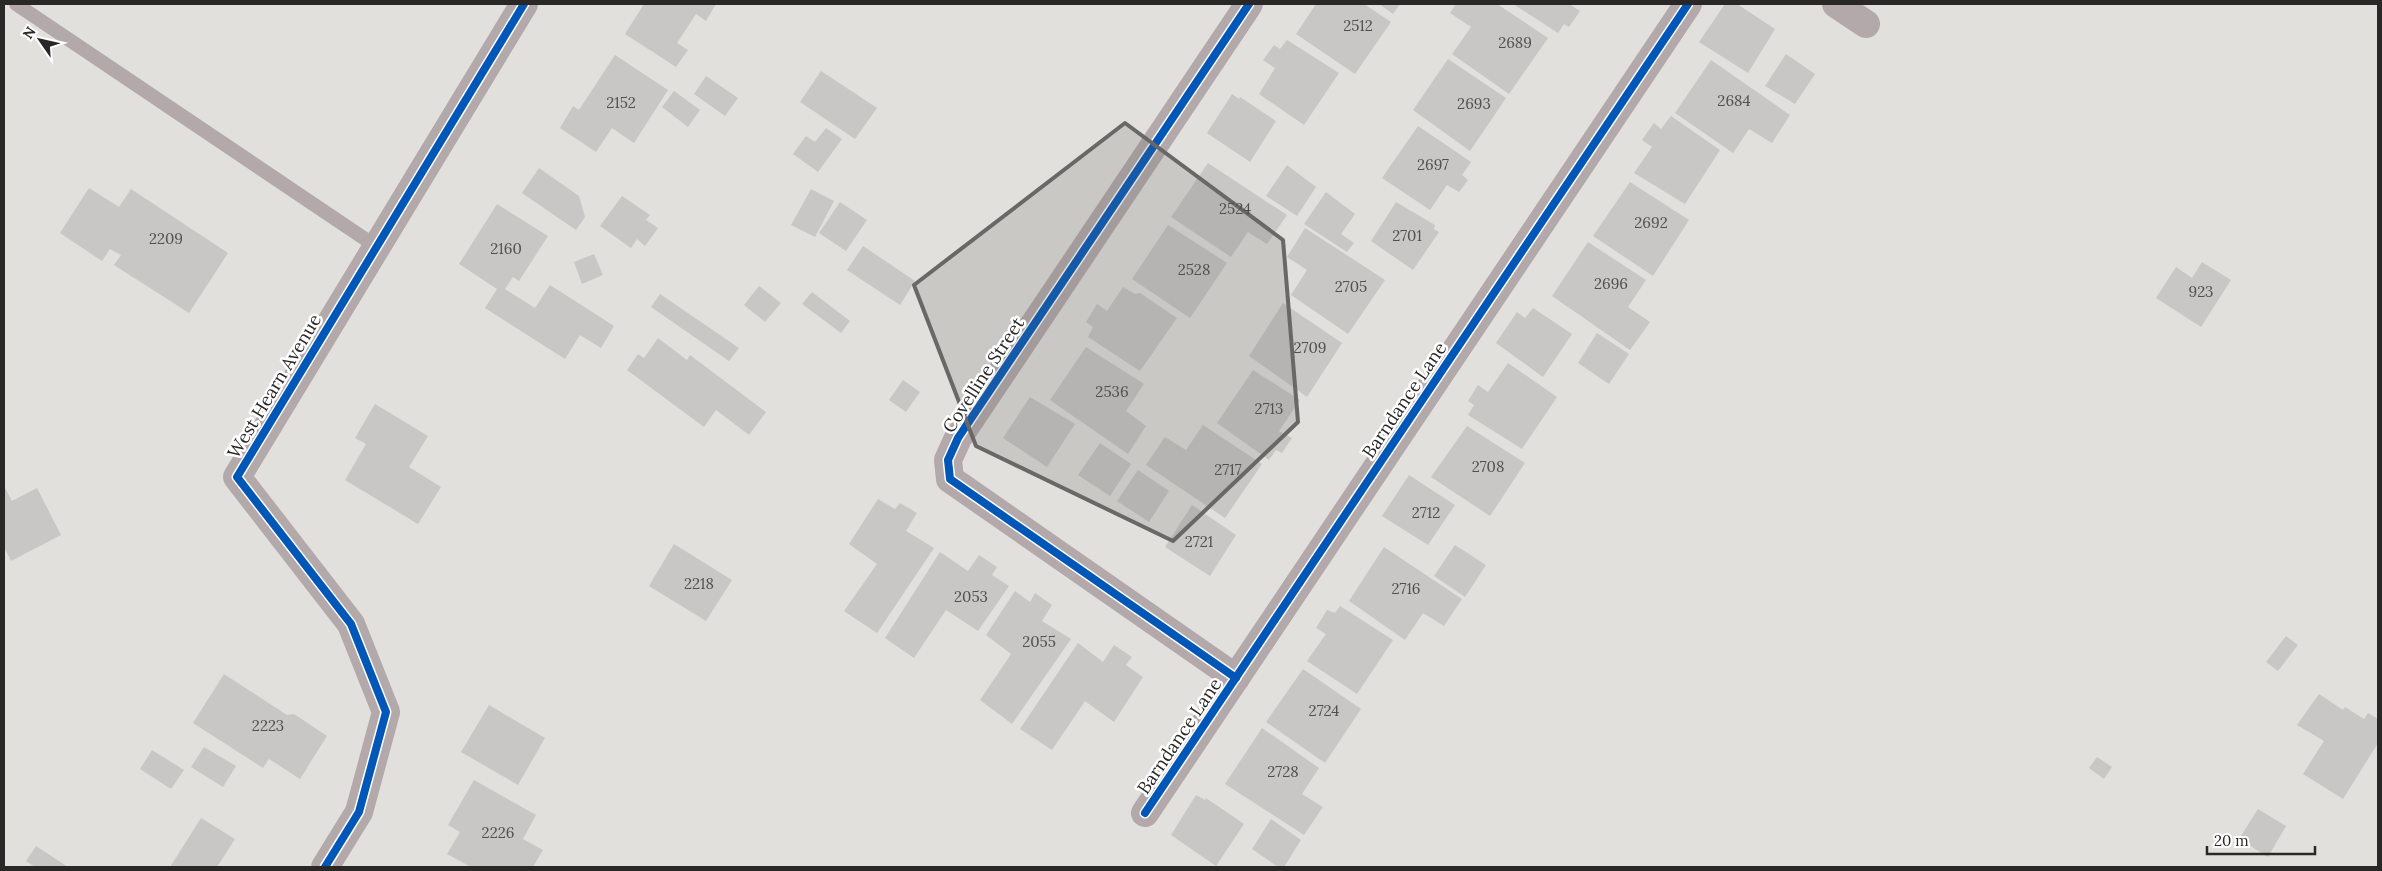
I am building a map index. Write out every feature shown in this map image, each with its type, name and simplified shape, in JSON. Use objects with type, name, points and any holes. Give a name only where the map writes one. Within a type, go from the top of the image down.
[{"type":"street","name":"West Hearn Avenue","points":[[325,867],[359,812],[386,712],[352,624],[236,477],[524,4]]},
{"type":"street","name":"Covelline Street","points":[[1236,678],[950,479],[948,460],[958,438],[1249,4]]},
{"type":"street","name":"Barndance Lane","points":[[1146,813],[1688,4]]},
{"type":"street","points":[[1836,4],[1866,24]]},
{"type":"lane","points":[[16,4],[377,247]]},
{"type":"highlighted area","points":[[1125,123],[1283,240],[1298,422],[1173,541],[976,446],[914,285]]},
{"type":"building","points":[[644,4],[716,4],[706,21],[696,14],[677,43],[688,50],[676,67],[625,34]]},
{"type":"building","points":[[1316,4],[1364,4],[1391,22],[1355,74],[1296,34]]},
{"type":"building","points":[[1379,4],[1400,4],[1393,14]]},
{"type":"building","points":[[1456,4],[1497,4],[1548,38],[1509,94],[1452,54],[1471,27],[1450,13]]},
{"type":"building","points":[[1513,4],[1569,4],[1580,11],[1569,27],[1564,24],[1558,33]]},
{"type":"building","points":[[1725,4],[1737,4],[1775,29],[1748,73],[1699,42]]},
{"type":"building","points":[[1287,40],[1339,73],[1304,125],[1259,94],[1275,68],[1263,60],[1274,45],[1280,49]]},
{"type":"building","points":[[1786,54],[1815,74],[1795,104],[1765,86]]},
{"type":"building","points":[[615,55],[668,90],[634,143],[612,128],[596,152],[560,128],[573,106],[579,110]]},
{"type":"building","points":[[1448,59],[1506,98],[1470,151],[1413,110]]},
{"type":"building","points":[[1711,60],[1790,115],[1772,143],[1749,129],[1733,153],[1675,113]]},
{"type":"building","points":[[821,71],[877,108],[855,139],[800,102]]},
{"type":"building","points":[[706,76],[738,98],[725,116],[694,94]]},
{"type":"building","points":[[674,91],[700,110],[688,127],[662,107]]},
{"type":"building","points":[[1232,94],[1239,99],[1240,97],[1276,121],[1250,162],[1207,133]]},
{"type":"building","points":[[1671,116],[1720,150],[1685,204],[1634,173],[1652,147],[1642,140],[1654,123],[1661,129]]},
{"type":"building","points":[[1418,126],[1471,162],[1462,175],[1468,180],[1459,192],[1447,185],[1430,210],[1382,178]]},
{"type":"building","points":[[826,128],[842,139],[818,172],[793,154],[806,136],[815,142]]},
{"type":"building","points":[[1208,163],[1287,215],[1267,244],[1248,232],[1231,257],[1171,217]]},
{"type":"building","points":[[1287,165],[1316,187],[1297,216],[1266,196]]},
{"type":"building","points":[[539,168],[579,196],[585,217],[576,230],[522,193]]},
{"type":"building","points":[[1630,182],[1689,220],[1653,276],[1593,236]]},
{"type":"building","points":[[89,188],[119,207],[131,189],[228,253],[189,313],[114,265],[121,255],[110,249],[102,261],[60,233]]},
{"type":"building","points":[[811,189],[834,201],[815,237],[791,225]]},
{"type":"building","points":[[1326,192],[1355,214],[1341,234],[1354,243],[1347,252],[1304,224]]},
{"type":"building","points":[[622,196],[650,215],[646,220],[658,228],[645,246],[637,239],[631,248],[600,226]]},
{"type":"building","points":[[840,202],[867,220],[846,251],[819,233]]},
{"type":"building","points":[[1396,202],[1435,225],[1434,229],[1439,232],[1413,270],[1371,241]]},
{"type":"building","points":[[497,204],[548,236],[519,281],[513,277],[505,289],[535,308],[550,285],[614,326],[601,348],[580,335],[565,359],[485,308],[497,289],[459,264]]},
{"type":"building","points":[[1168,225],[1227,263],[1190,318],[1132,279]]},
{"type":"building","points":[[1305,228],[1385,280],[1348,334],[1291,295],[1307,270],[1287,257]]},
{"type":"building","points":[[1588,242],[1646,280],[1628,307],[1650,322],[1630,350],[1552,296]]},
{"type":"building","points":[[863,246],[915,281],[900,305],[847,270]]},
{"type":"building","points":[[594,254],[603,275],[582,284],[574,262]]},
{"type":"building","points":[[2202,262],[2231,280],[2201,327],[2156,298],[2176,267],[2192,278]]},
{"type":"building","points":[[759,286],[781,303],[765,322],[744,305]]},
{"type":"building","points":[[1123,287],[1135,294],[1140,293],[1177,318],[1140,371],[1088,337],[1093,327],[1086,322],[1097,304],[1107,311]]},
{"type":"building","points":[[812,292],[850,321],[841,333],[802,304]]},
{"type":"building","points":[[660,294],[739,348],[729,361],[651,307]]},
{"type":"building","points":[[1283,303],[1342,343],[1307,397],[1249,356]]},
{"type":"building","points":[[1533,308],[1572,334],[1543,377],[1496,343],[1517,312],[1525,318]]},
{"type":"building","points":[[1597,333],[1629,354],[1609,384],[1578,363]]},
{"type":"building","points":[[658,338],[687,360],[690,355],[766,412],[749,435],[716,410],[704,427],[627,370],[638,354],[644,358]]},
{"type":"building","points":[[1086,347],[1144,384],[1126,411],[1146,426],[1128,454],[1050,400]]},
{"type":"building","points":[[1508,363],[1557,397],[1522,449],[1468,415],[1474,405],[1468,401],[1478,385],[1488,392]]},
{"type":"building","points":[[1253,370],[1300,400],[1279,431],[1292,438],[1282,453],[1276,450],[1269,460],[1217,423]]},
{"type":"building","points":[[903,380],[920,392],[906,412],[889,400]]},
{"type":"building","points":[[1030,397],[1075,424],[1047,467],[1003,438]]},
{"type":"building","points":[[375,404],[428,436],[409,467],[441,487],[418,524],[345,480],[366,444],[355,438]]},
{"type":"building","points":[[1203,425],[1262,464],[1225,518],[1146,465],[1165,437],[1186,450]]},
{"type":"building","points":[[1467,426],[1525,463],[1490,516],[1431,477]]},
{"type":"building","points":[[1100,443],[1131,464],[1110,496],[1078,475]]},
{"type":"building","points":[[1138,470],[1169,491],[1149,522],[1117,501]]},
{"type":"building","points":[[1409,475],[1455,505],[1428,545],[1382,516]]},
{"type":"building","points":[[4,486],[12,501],[37,488],[61,535],[11,561],[4,547]]},
{"type":"building","points":[[878,499],[895,509],[900,503],[917,513],[906,531],[934,548],[877,633],[844,611],[877,564],[849,544]]},
{"type":"building","points":[[1192,505],[1236,535],[1210,576],[1165,547]]},
{"type":"building","points":[[674,544],[732,580],[706,621],[649,586]]},
{"type":"building","points":[[1455,545],[1486,565],[1465,597],[1434,576]]},
{"type":"building","points":[[1384,547],[1462,599],[1444,626],[1423,613],[1405,640],[1349,601]]},
{"type":"building","points":[[940,552],[968,571],[979,555],[997,567],[992,575],[1009,586],[978,631],[946,610],[914,658],[885,638]]},
{"type":"building","points":[[1015,591],[1030,602],[1035,593],[1052,605],[1042,621],[1071,639],[1012,724],[980,700],[1011,654],[986,635]]},
{"type":"building","points":[[1340,606],[1393,640],[1357,694],[1307,661],[1326,634],[1316,628],[1327,610],[1335,613]]},
{"type":"building","points":[[2286,636],[2298,645],[2278,671],[2266,662]]},
{"type":"building","points":[[1078,643],[1103,662],[1114,645],[1132,657],[1126,665],[1143,677],[1114,722],[1085,701],[1052,750],[1020,729]]},
{"type":"building","points":[[1303,669],[1361,709],[1325,763],[1266,722]]},
{"type":"building","points":[[224,674],[287,715],[294,714],[327,736],[300,779],[269,759],[263,768],[193,723]]},
{"type":"building","points":[[2319,694],[2343,710],[2345,707],[2364,719],[2368,713],[2378,719],[2378,743],[2343,799],[2303,774],[2324,741],[2297,725]]},
{"type":"building","points":[[489,705],[545,738],[518,785],[461,752]]},
{"type":"building","points":[[1262,728],[1319,768],[1302,794],[1323,807],[1304,835],[1225,784]]},
{"type":"building","points":[[204,747],[236,766],[223,787],[191,767]]},
{"type":"building","points":[[152,750],[184,770],[171,789],[140,769]]},
{"type":"building","points":[[2097,757],[2112,767],[2104,779],[2089,768]]},
{"type":"building","points":[[474,780],[536,815],[523,839],[543,850],[533,867],[471,867],[447,854],[460,832],[448,825]]},
{"type":"building","points":[[1196,795],[1205,800],[1206,798],[1244,824],[1216,866],[1171,835]]},
{"type":"building","points":[[2258,809],[2286,826],[2268,857],[2239,839]]},
{"type":"building","points":[[201,818],[235,839],[217,867],[170,867]]},
{"type":"building","points":[[1271,819],[1301,840],[1284,867],[1278,867],[1252,849]]},
{"type":"building","points":[[36,846],[68,867],[35,867],[26,861]]},
{"type":"cycle path","points":[[325,867],[359,812],[386,712],[351,624],[237,477],[524,4]]},
{"type":"cycle path","points":[[1236,678],[950,479],[948,460],[958,438],[1249,4]]},
{"type":"cycle path","points":[[1145,813],[1688,4]]}]
